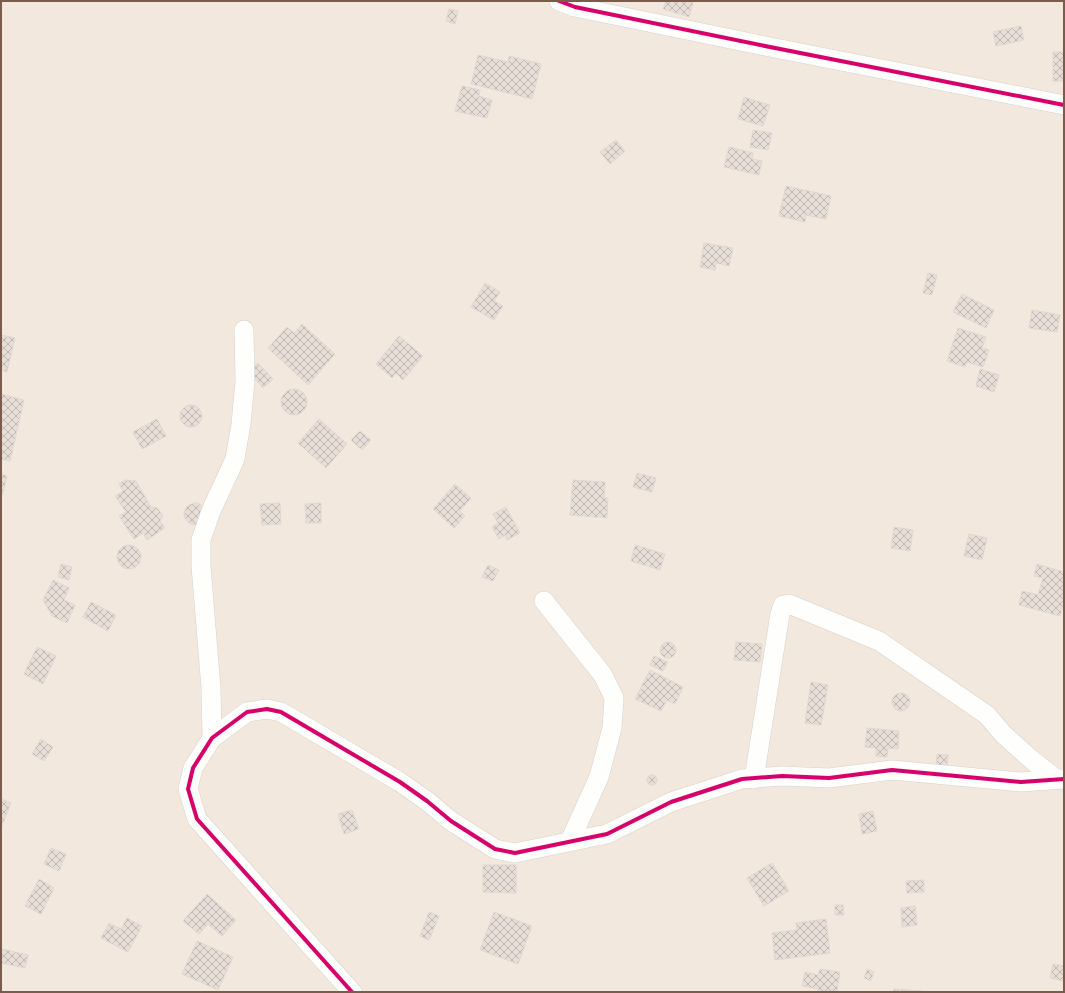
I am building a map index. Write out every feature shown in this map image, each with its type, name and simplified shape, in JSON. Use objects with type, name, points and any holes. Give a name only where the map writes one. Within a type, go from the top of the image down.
[{"type":"street","points":[[559,1],[576,7],[770,48],[1064,105]]},
{"type":"street","points":[[212,738],[211,688],[201,566],[201,540],[235,459],[241,424],[245,381],[244,330]]},
{"type":"street","points":[[544,601],[603,675],[614,698],[612,728],[599,777],[570,841]]},
{"type":"street","points":[[754,778],[780,614],[783,605],[789,604],[879,641],[987,715],[1003,734],[1032,760],[1060,779]]},
{"type":"street","points":[[352,992],[197,819],[188,789],[194,768],[212,738],[247,712],[267,710],[281,712],[400,782],[427,800],[451,821],[495,848],[515,853],[607,834],[671,802],[742,779],[782,776],[829,778],[892,770],[1021,782],[1060,779]]},
{"type":"shaded area","points":[[1,1],[1064,1],[1064,992],[1,992]]},
{"type":"building","points":[[666,1],[686,1],[693,3],[689,17],[663,9]]},
{"type":"building","points":[[449,9],[458,11],[455,24],[446,21]]},
{"type":"building","points":[[1021,26],[1024,40],[996,46],[993,32]]},
{"type":"building","points":[[1053,52],[1064,52],[1064,81],[1053,81]]},
{"type":"building","points":[[478,55],[508,62],[509,56],[541,64],[532,99],[471,84]]},
{"type":"building","points":[[462,86],[480,90],[479,96],[492,100],[487,118],[455,111]]},
{"type":"building","points":[[744,97],[770,105],[763,126],[738,119]]},
{"type":"building","points":[[753,130],[772,133],[768,150],[750,147]]},
{"type":"building","points":[[616,140],[625,151],[610,164],[600,152]]},
{"type":"building","points":[[729,147],[753,153],[752,159],[762,161],[759,175],[724,167]]},
{"type":"building","points":[[786,186],[831,196],[826,219],[806,215],[805,222],[779,216]]},
{"type":"building","points":[[704,243],[733,248],[729,266],[716,263],[715,270],[700,267]]},
{"type":"building","points":[[928,273],[937,275],[932,295],[923,293]]},
{"type":"building","points":[[485,283],[500,292],[494,301],[503,306],[494,320],[471,307]]},
{"type":"building","points":[[962,294],[994,310],[986,328],[953,312]]},
{"type":"building","points":[[1032,310],[1060,315],[1057,332],[1029,328]]},
{"type":"building","points":[[302,324],[335,354],[308,385],[268,348],[287,327],[294,333]]},
{"type":"building","points":[[958,328],[986,337],[982,348],[989,350],[983,367],[967,362],[965,367],[947,361]]},
{"type":"building","points":[[1,335],[15,338],[7,372],[1,370]]},
{"type":"building","points":[[399,336],[423,356],[403,380],[396,373],[392,378],[376,364]]},
{"type":"building","points":[[258,363],[273,379],[263,388],[248,371]]},
{"type":"building","points":[[980,369],[999,375],[994,392],[976,386]]},
{"type":"building","points":[[294,389],[303,393],[307,402],[303,411],[294,415],[285,411],[281,402],[285,393]]},
{"type":"building","points":[[1,394],[24,400],[10,461],[1,459]]},
{"type":"building","points":[[191,405],[199,408],[202,416],[199,424],[191,427],[183,424],[180,416],[183,408]]},
{"type":"building","points":[[157,419],[166,436],[142,449],[133,432]]},
{"type":"building","points":[[319,419],[347,444],[326,468],[298,443]]},
{"type":"building","points":[[360,431],[371,440],[362,450],[351,440]]},
{"type":"building","points":[[637,473],[656,478],[652,492],[633,487]]},
{"type":"building","points":[[1,474],[7,476],[1,499]]},
{"type":"building","points":[[125,480],[136,481],[151,507],[157,508],[163,515],[160,521],[165,528],[147,540],[143,533],[134,539],[119,516],[126,512],[115,496],[123,491],[119,484]]},
{"type":"building","points":[[573,480],[605,482],[604,498],[608,498],[607,518],[570,515]]},
{"type":"building","points":[[455,484],[471,498],[460,511],[465,516],[454,528],[433,509]]},
{"type":"building","points":[[198,503],[204,508],[197,525],[191,524],[184,517],[187,506]]},
{"type":"building","points":[[280,503],[281,524],[262,525],[260,504]]},
{"type":"building","points":[[321,503],[321,523],[306,523],[305,504]]},
{"type":"building","points":[[506,507],[520,533],[507,540],[505,535],[499,539],[492,527],[498,523],[493,514]]},
{"type":"building","points":[[894,527],[913,530],[910,551],[891,548]]},
{"type":"building","points":[[969,534],[987,538],[982,560],[964,556]]},
{"type":"building","points":[[129,545],[138,548],[141,557],[138,566],[129,569],[120,566],[117,557],[120,548]]},
{"type":"building","points":[[635,545],[665,554],[660,570],[631,561]]},
{"type":"building","points":[[61,564],[72,567],[69,580],[58,577]]},
{"type":"building","points":[[1037,564],[1064,572],[1064,602],[1060,616],[1019,605],[1022,591],[1038,595],[1043,578],[1034,576]]},
{"type":"building","points":[[488,565],[499,570],[493,581],[482,577]]},
{"type":"building","points":[[53,580],[69,588],[64,600],[75,605],[67,623],[52,616],[43,600]]},
{"type":"building","points":[[91,602],[116,615],[108,631],[83,617]]},
{"type":"building","points":[[668,642],[675,647],[676,650],[671,657],[668,658],[661,653],[660,650],[665,643]]},
{"type":"building","points":[[736,642],[762,644],[760,662],[734,660]]},
{"type":"building","points":[[37,647],[56,656],[43,684],[24,674]]},
{"type":"building","points":[[654,656],[668,662],[663,671],[650,665]]},
{"type":"building","points":[[650,670],[683,687],[675,704],[667,700],[661,711],[635,699]]},
{"type":"building","points":[[811,682],[828,685],[821,725],[805,723]]},
{"type":"building","points":[[901,693],[907,696],[910,702],[907,708],[901,711],[895,708],[892,702],[895,696]]},
{"type":"building","points":[[867,728],[899,731],[898,749],[888,748],[887,757],[876,756],[876,748],[865,747]]},
{"type":"building","points":[[41,739],[53,747],[44,761],[32,754]]},
{"type":"building","points":[[937,754],[948,755],[947,767],[936,766]]},
{"type":"building","points":[[650,775],[654,775],[657,780],[654,785],[650,785],[647,782],[647,778]]},
{"type":"building","points":[[1,799],[11,803],[1,828]]},
{"type":"building","points":[[352,810],[359,829],[344,834],[338,814]]},
{"type":"building","points":[[873,811],[877,831],[862,834],[859,814]]},
{"type":"building","points":[[51,848],[66,854],[59,871],[44,864]]},
{"type":"building","points":[[772,863],[789,891],[764,906],[747,878]]},
{"type":"building","points":[[483,865],[516,865],[516,893],[483,892]]},
{"type":"building","points":[[39,879],[54,888],[41,914],[25,906]]},
{"type":"building","points":[[924,880],[924,892],[907,893],[906,881]]},
{"type":"building","points":[[207,894],[236,920],[222,936],[208,924],[199,934],[183,921]]},
{"type":"building","points":[[835,905],[843,905],[844,915],[835,915]]},
{"type":"building","points":[[915,906],[917,925],[902,927],[901,908]]},
{"type":"building","points":[[429,912],[439,916],[429,940],[420,936]]},
{"type":"building","points":[[494,912],[532,926],[518,964],[480,950]]},
{"type":"building","points":[[127,918],[142,926],[128,952],[101,938],[109,923],[121,929]]},
{"type":"building","points":[[826,919],[830,953],[775,960],[772,933],[797,930],[796,923]]},
{"type":"building","points":[[197,941],[233,957],[218,990],[182,974]]},
{"type":"building","points":[[2,949],[28,955],[25,968],[1,963]]},
{"type":"building","points":[[1053,964],[1064,966],[1064,981],[1050,978]]},
{"type":"building","points":[[820,969],[840,972],[837,992],[818,992],[818,989],[802,986],[805,972],[818,975]]},
{"type":"building","points":[[867,969],[874,972],[871,981],[864,978]]},
{"type":"building","points":[[894,989],[922,991],[922,992],[893,992]]},
{"type":"cycle path","points":[[559,1],[575,7],[1064,105]]},
{"type":"cycle path","points":[[352,992],[197,819],[188,789],[193,768],[212,738],[247,712],[267,709],[281,712],[400,782],[427,801],[451,821],[495,849],[515,853],[607,834],[671,802],[742,779],[782,776],[829,778],[892,770],[1021,782],[1064,779]]}]
